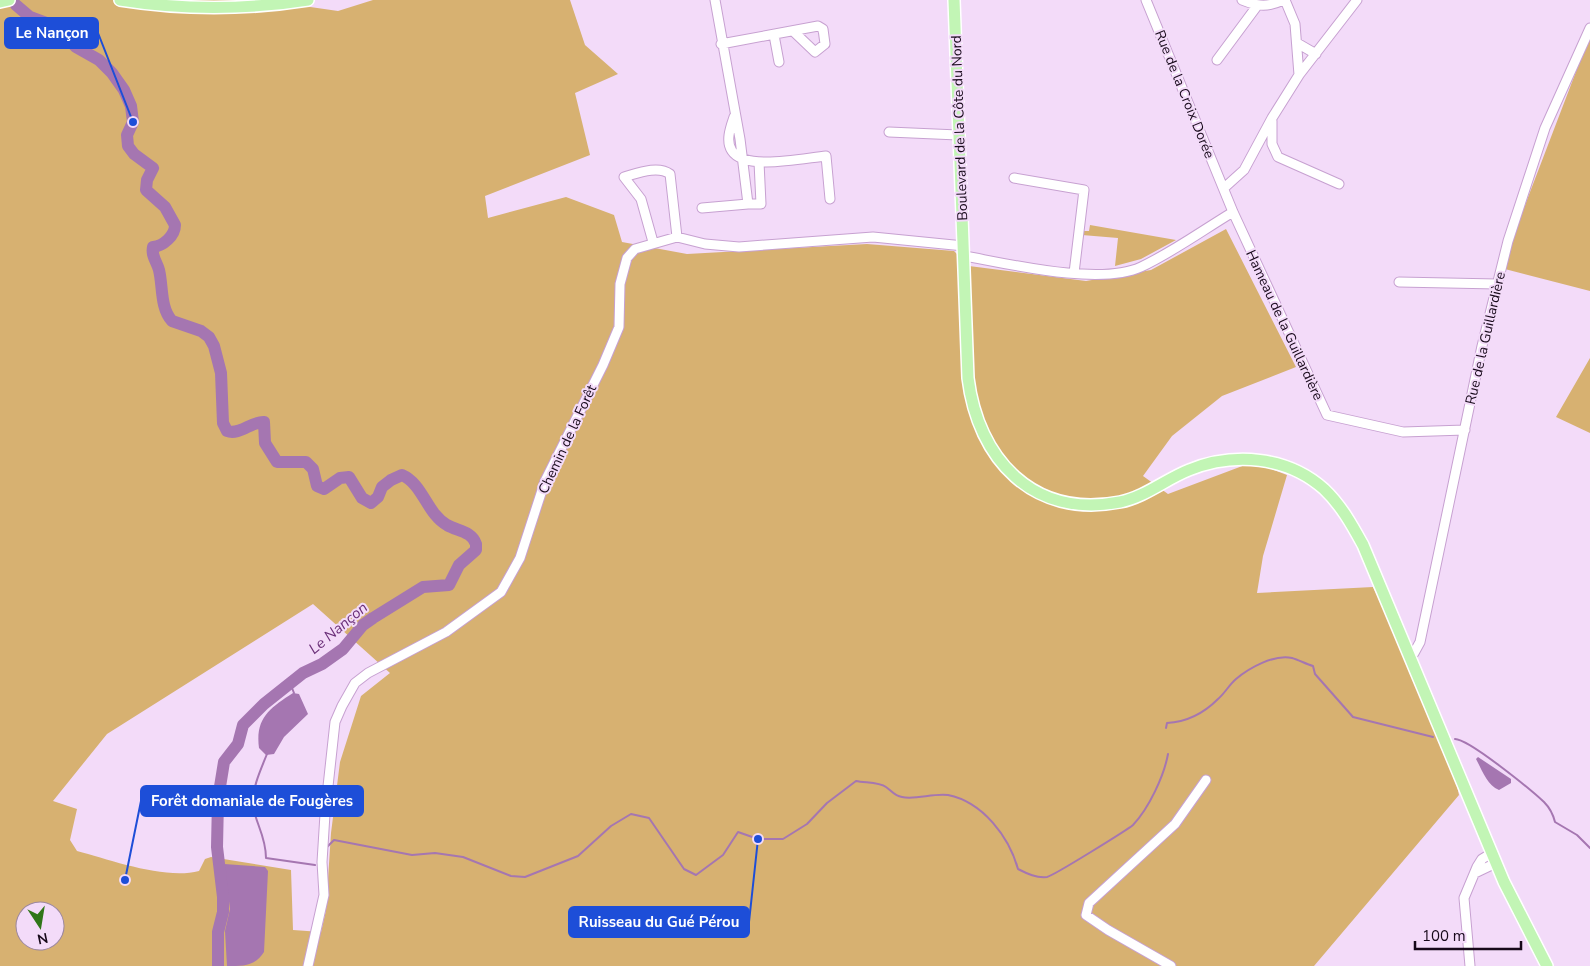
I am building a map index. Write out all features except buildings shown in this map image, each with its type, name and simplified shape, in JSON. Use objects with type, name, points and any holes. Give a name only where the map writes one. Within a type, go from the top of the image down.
[{"type":"main road","points":[[0,2],[9,0]]},
{"type":"main road","points":[[120,0],[169,7],[222,8],[255,7],[308,0]]},
{"type":"main road","name":"Boulevard de la Côte du Nord","points":[[954,0],[968,378],[972,405],[987,444],[996,458],[1018,480],[1055,498],[1074,504],[1098,505],[1121,502],[1143,494],[1188,470],[1208,464],[1250,459],[1290,468],[1324,489],[1339,505],[1363,545],[1494,858],[1547,966]]},
{"type":"street","points":[[715,0],[721,44],[743,160],[748,204]]},
{"type":"street","name":"Rue de la Croix Dorée","points":[[1146,0],[1224,188]]},
{"type":"street","points":[[1242,0],[1257,6],[1270,6],[1285,0],[1295,24],[1298,43],[1296,58],[1299,75]]},
{"type":"street","points":[[1224,188],[1244,170],[1272,118],[1299,75],[1357,0]]},
{"type":"street","points":[[1218,60],[1257,6]]},
{"type":"street","name":"Rue de la Guillardière","points":[[1409,655],[1414,652],[1420,642],[1466,430],[1482,346],[1508,241],[1545,128],[1590,28]]},
{"type":"street","points":[[721,44],[793,31]]},
{"type":"street","points":[[774,35],[779,62]]},
{"type":"street","points":[[1298,43],[1316,54]]},
{"type":"street","points":[[1272,118],[1272,144],[1278,157],[1339,184]]},
{"type":"street","points":[[889,132],[958,136]]},
{"type":"street","points":[[743,160],[759,162],[826,156],[830,199]]},
{"type":"street","points":[[702,208],[761,204],[759,162]]},
{"type":"street","points":[[653,242],[641,199],[624,177],[654,170],[665,170],[670,174],[677,236]]},
{"type":"street","points":[[1014,178],[1084,190],[1074,273]]},
{"type":"street","name":"Hameau de la Guillardière","points":[[1224,188],[1233,212],[1327,416],[1403,432],[1466,430]]},
{"type":"street","name":"Chemin de la Forêt","points":[[308,966],[324,895],[322,862],[325,814],[336,722],[342,706],[356,683],[368,673],[446,632],[501,592],[520,558],[545,481],[619,326],[620,284],[627,258],[635,249],[653,242],[670,240],[677,236],[706,244],[739,247],[873,236],[964,251],[1074,273],[1112,274],[1140,267],[1233,212]]},
{"type":"street","points":[[1399,282],[1497,284]]},
{"type":"street","points":[[1171,966],[1108,930],[1086,915],[1089,903],[1175,824],[1206,780]]},
{"type":"street","points":[[1470,966],[1464,898],[1482,859],[1494,858]]},
{"type":"shaded area","points":[[0,0],[262,0],[338,11],[373,0],[570,0],[585,45],[618,74],[575,93],[590,155],[485,196],[488,218],[566,197],[614,215],[622,242],[687,254],[867,244],[954,251],[969,266],[1086,281],[1151,270],[1226,229],[1296,367],[1222,396],[1172,436],[1143,476],[1168,494],[1245,465],[1266,467],[1287,475],[1263,556],[1257,593],[1373,587],[1446,734],[1459,795],[1314,966],[0,966]],"holes":[[[313,604],[390,673],[361,696],[340,762],[331,833],[326,910],[321,932],[293,930],[291,870],[211,857],[205,859],[199,871],[185,873],[154,871],[77,851],[70,840],[77,809],[53,801],[107,734]]]},
{"type":"shaded area","points":[[1590,35],[1590,291],[1501,268]]},
{"type":"shaded area","points":[[1090,225],[1176,240],[1141,259],[1115,266],[1118,238],[1082,235],[1082,231],[1089,231]]},
{"type":"shaded area","points":[[1590,358],[1590,433],[1556,417]]},
{"type":"shaded area","points":[[293,693],[299,694],[308,714],[284,737],[274,754],[266,755],[259,748],[259,729],[262,721],[271,709]]},
{"type":"shaded area","points":[[1478,757],[1511,779],[1511,783],[1499,790],[1491,785],[1476,759]]},
{"type":"shaded area","points":[[224,864],[265,867],[268,871],[264,952],[253,963],[227,966],[225,931],[230,909]]},
{"type":"waterway","name":"Le Nançon","points":[[16,5],[30,17],[57,27],[76,47],[99,60],[112,73],[124,90],[131,106],[133,122],[127,135],[128,146],[134,154],[153,168],[147,180],[146,190],[165,207],[175,225],[171,237],[153,247],[153,256],[159,270],[165,310],[172,321],[201,331],[209,337],[214,346],[221,373],[223,423],[227,431],[236,432],[259,422],[264,422],[265,443],[277,462],[306,462],[313,469],[317,486],[324,489],[340,478],[349,477],[362,498],[371,503],[378,497],[382,487],[402,475],[415,485],[440,520],[468,534],[476,544],[476,550],[459,565],[449,585],[423,587],[373,618],[363,625],[343,649],[322,664],[303,673],[264,704],[243,725],[238,744],[224,762],[218,799],[217,847],[223,897],[223,912],[218,932],[218,966]]},
{"type":"waterway","points":[[1166,728],[1167,723],[1188,719],[1207,709],[1236,679],[1248,671],[1262,663],[1285,657],[1313,666],[1315,674],[1353,717],[1433,737]]},
{"type":"waterway","points":[[290,683],[294,693]]},
{"type":"waterway","points":[[1455,739],[1473,747],[1527,787],[1544,802],[1555,822],[1577,835],[1590,848]]},
{"type":"waterway","points":[[267,754],[255,785],[253,798],[255,816],[264,842],[266,858],[315,865]]},
{"type":"waterway","points":[[327,847],[334,840],[412,855],[435,853],[463,857],[511,876],[525,877],[578,856],[611,826],[631,814],[649,818],[684,869],[696,875],[723,855],[738,832],[758,839],[783,839],[807,824],[827,803],[856,781],[883,785],[902,797],[948,795],[961,799],[983,813],[993,823],[1008,845],[1018,869],[1036,876],[1047,877],[1133,825],[1145,810],[1155,791],[1168,754]]},
{"type":"place","name":"Le Nançon","points":[[133,122]]},
{"type":"place","name":"Ruisseau du Gué Pérou","points":[[758,839]]},
{"type":"place","name":"Forêt domaniale de Fougères","points":[[125,880]]}]
